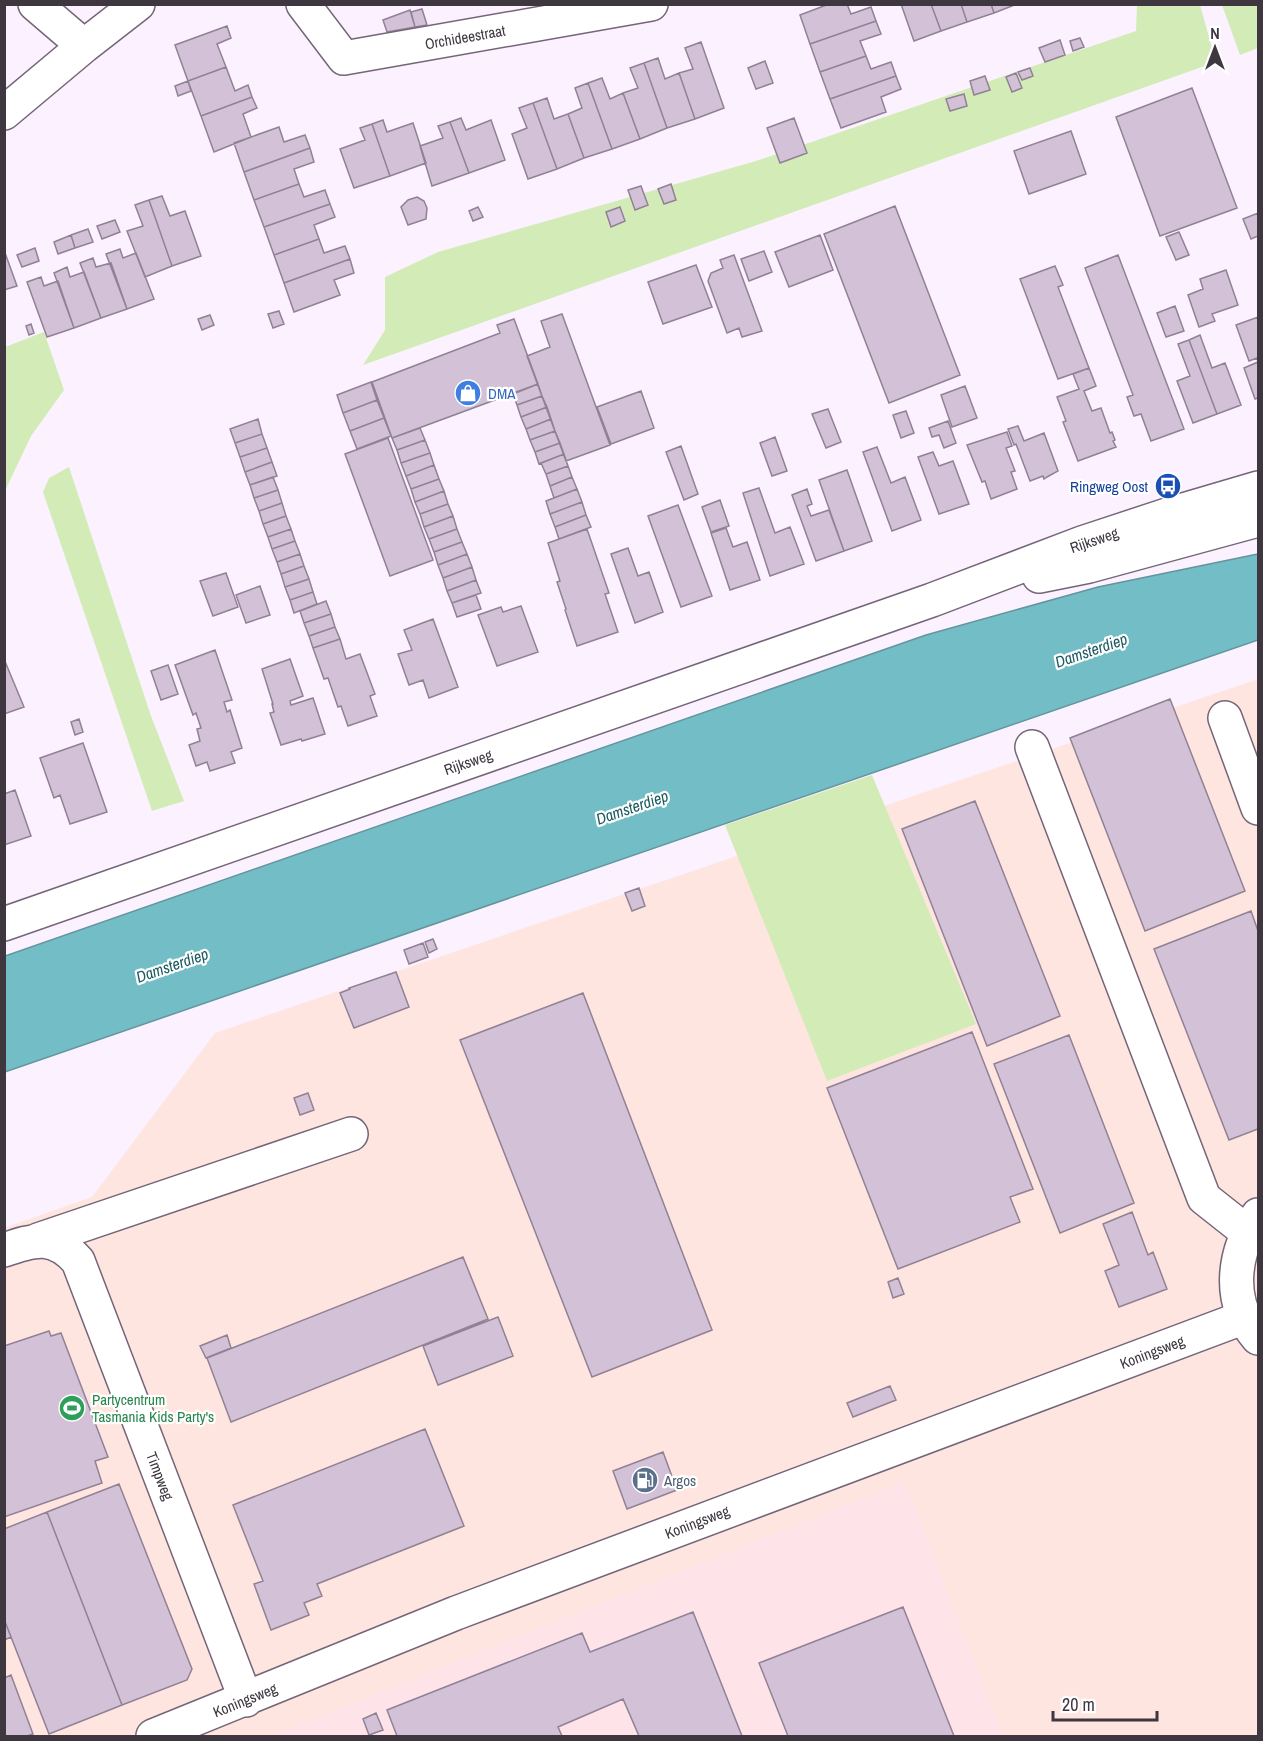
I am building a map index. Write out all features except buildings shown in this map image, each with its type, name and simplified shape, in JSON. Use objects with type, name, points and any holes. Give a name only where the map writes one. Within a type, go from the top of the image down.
[{"type":"street","points":[[35,4],[84,46]]},
{"type":"street","points":[[4,113],[138,4]]},
{"type":"street","name":"Orchideestraat","points":[[303,4],[344,58],[651,4]]},
{"type":"street","name":"Rijksweg","points":[[4,924],[932,600],[1082,543],[1258,488]]},
{"type":"street","name":"Rijksweg","points":[[932,600],[1089,566],[1258,520]]},
{"type":"street","points":[[1225,718],[1258,808]]},
{"type":"street","points":[[1032,747],[1204,1198],[1253,1224],[1239,1252],[1236,1274],[1238,1296],[1252,1328]]},
{"type":"street","points":[[4,1250],[351,1134]]},
{"type":"street","name":"Timpweg","points":[[38,1240],[61,1245],[78,1261],[246,1700]]},
{"type":"street","name":"Koningsweg","points":[[153,1737],[456,1613],[1252,1328]]},
{"type":"shaded area","points":[[1258,679],[1258,1736],[5,1736],[4,1228],[92,1197],[215,1033]]},
{"type":"shaded area","points":[[905,1481],[1003,1736],[271,1736]]},
{"type":"green space","points":[[1137,5],[1200,5],[1216,62],[363,365],[385,330],[385,277],[438,252],[756,161],[1136,31]]},
{"type":"green space","points":[[1222,5],[1258,5],[1258,48],[1240,55]]},
{"type":"green space","points":[[44,332],[64,390],[31,436],[5,491],[5,347]]},
{"type":"green space","points":[[69,467],[151,716],[184,801],[152,811],[43,492],[49,478]]},
{"type":"green space","points":[[872,775],[976,1024],[827,1081],[725,825]]},
{"type":"water","name":"Damsterdiep","points":[[1258,554],[1258,640],[5,1072],[5,956],[926,635],[1098,587]]},
{"type":"place","name":"DMA","points":[[468,393]]},
{"type":"place","name":"Ringweg Oost","points":[[1168,486]]},
{"type":"place","name":"Partycentrum Tasmania Kids Party's","points":[[72,1408]]},
{"type":"place","name":"Argos","points":[[645,1480]]}]
